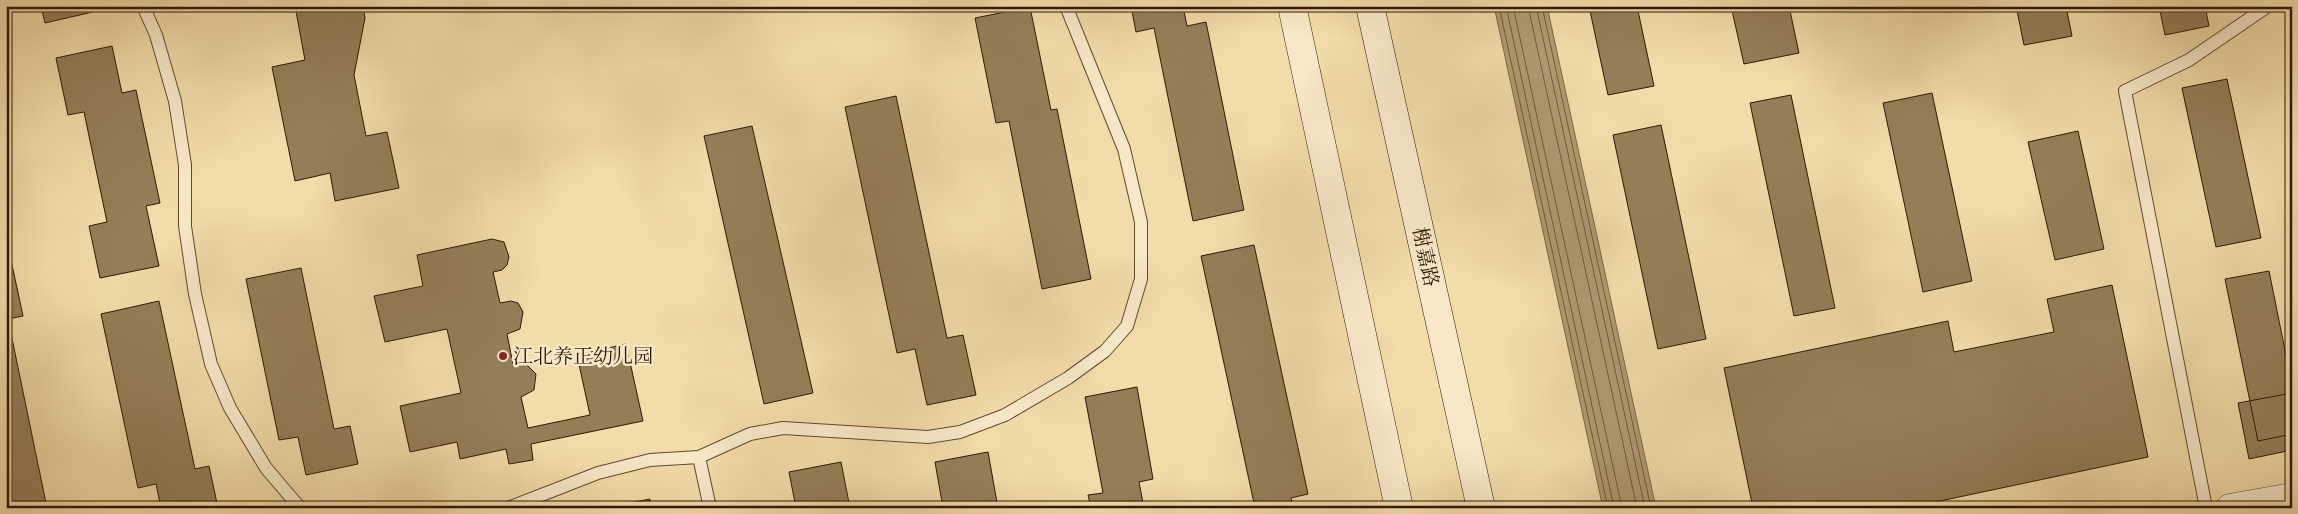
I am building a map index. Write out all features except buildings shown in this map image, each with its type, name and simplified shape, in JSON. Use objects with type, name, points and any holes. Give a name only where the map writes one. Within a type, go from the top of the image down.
[{"type":"main road","points":[[1292,6],[1399,508]]},
{"type":"main road","name":"榭嘉路","points":[[1370,6],[1481,508]]},
{"type":"main road","points":[[2230,508],[2292,497]]},
{"type":"lane","points":[[143,6],[156,34],[175,101],[185,164],[185,226],[195,294],[211,364],[230,408],[266,468],[300,508]]},
{"type":"lane","points":[[508,508],[598,473],[650,460],[699,457],[750,434],[783,428],[928,437],[960,432],[1005,415],[1068,378],[1105,351],[1128,326],[1141,279],[1141,222],[1124,149],[1066,6]]},
{"type":"lane","points":[[2206,508],[2125,91],[2190,60],[2268,6]]},
{"type":"lane","points":[[699,457],[710,508]]},
{"type":"water","points":[[1494,6],[1547,6],[1656,508],[1603,508]]},
{"type":"place","name":"江北养正幼儿园","points":[[503,356]]}]
